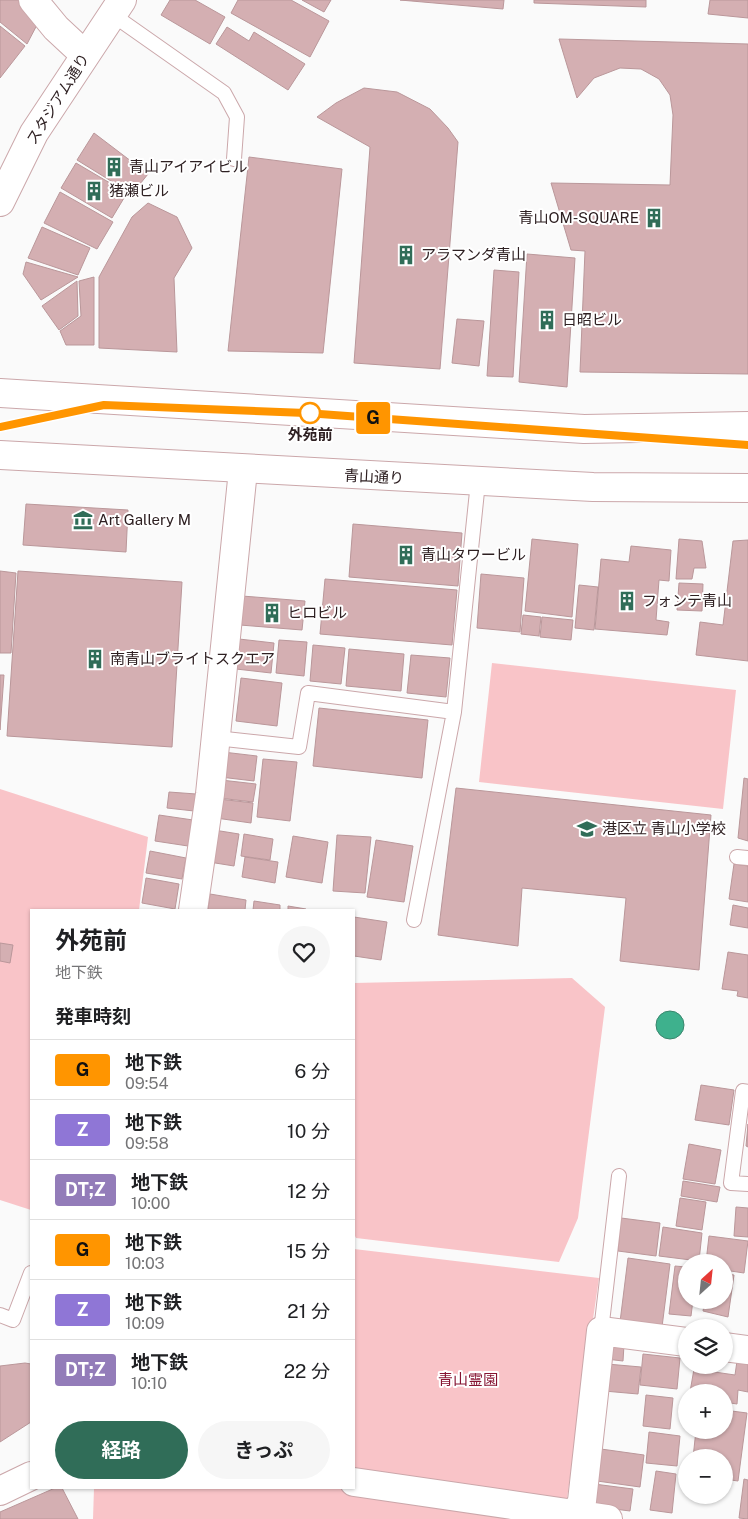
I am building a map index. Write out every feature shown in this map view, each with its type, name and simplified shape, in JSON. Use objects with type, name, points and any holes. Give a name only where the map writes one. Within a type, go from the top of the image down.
[{"type":"main road","points":[[33,0],[56,28],[85,55]]},
{"type":"main road","name":"スタジアム通り","points":[[0,202],[34,134],[117,8]]},
{"type":"main road","points":[[0,393],[584,429],[748,426]]},
{"type":"main road","name":"青山通り","points":[[0,456],[592,488],[748,488]]},
{"type":"main road","points":[[194,909],[216,738],[243,470]]},
{"type":"main road","points":[[576,1514],[582,1501],[601,1332],[678,1341]]},
{"type":"main road","points":[[733,1348],[748,1350]]},
{"type":"main road","points":[[0,1491],[30,1476]]},
{"type":"main road","points":[[355,1482],[608,1519]]},
{"type":"lane","points":[[117,8],[224,93],[237,117],[234,159]]},
{"type":"lane","points":[[414,920],[454,712],[478,482]]},
{"type":"lane","points":[[216,738],[298,746],[308,693],[454,712]]},
{"type":"lane","points":[[748,1092],[743,1091],[731,1183],[748,1184]]},
{"type":"lane","points":[[601,1332],[619,1176]]},
{"type":"lane","points":[[0,1315],[12,1320],[30,1275]]},
{"type":"green space","points":[[492,663],[736,690],[723,809],[479,782]]},
{"type":"green space","points":[[0,789],[148,837],[139,909],[30,909],[30,1210],[0,1200]]},
{"type":"green space","points":[[572,978],[605,1007],[578,1218],[559,1262],[356,1238],[355,983]]},
{"type":"green space","name":"青山霊園","points":[[355,1249],[599,1278],[564,1519],[93,1519],[94,1489],[355,1489]]},
{"type":"shaded area","points":[[670,1011],[680,1015],[684,1025],[680,1035],[670,1039],[660,1035],[656,1025],[660,1015]]},
{"type":"building","points":[[0,0],[19,0],[38,23],[27,44],[0,22]]},
{"type":"building","points":[[170,0],[195,0],[225,17],[210,44],[161,15]]},
{"type":"building","points":[[238,0],[291,0],[329,21],[310,57],[231,13]]},
{"type":"building","points":[[302,0],[331,0],[324,12]]},
{"type":"building","points":[[400,0],[504,0],[503,9]]},
{"type":"building","points":[[534,0],[646,0],[646,7],[534,3]]},
{"type":"building","points":[[710,0],[748,0],[748,18],[708,14]]},
{"type":"building","points":[[0,26],[25,46],[0,78]]},
{"type":"building","points":[[227,27],[249,41],[254,32],[305,64],[288,90],[216,44]]},
{"type":"building","name":"青山OM-SQUARE","points":[[559,39],[748,44],[748,374],[580,372],[585,251],[571,250],[551,183],[670,185],[673,115],[670,95],[659,79],[641,69],[620,68],[594,78],[577,98]]},
{"type":"building","name":"アラマンダ青山","points":[[364,88],[397,92],[430,109],[458,142],[440,369],[354,363],[370,147],[317,117],[336,103]]},
{"type":"building","name":"青山アイアイビル","points":[[94,133],[148,174],[132,194],[77,160]]},
{"type":"building","points":[[249,157],[342,169],[323,353],[228,351]]},
{"type":"building","name":"猪瀬ビル","points":[[76,163],[127,193],[112,218],[61,188]]},
{"type":"building","points":[[60,192],[113,222],[97,249],[44,223]]},
{"type":"building","points":[[148,203],[177,217],[192,248],[174,278],[177,352],[99,348],[99,277],[132,217]]},
{"type":"building","points":[[42,227],[90,248],[78,275],[28,258]]},
{"type":"building","name":"日昭ビル","points":[[527,254],[575,258],[567,387],[519,382]]},
{"type":"building","points":[[26,262],[78,277],[41,300],[23,274]]},
{"type":"building","points":[[494,270],[519,272],[513,377],[487,376]]},
{"type":"building","points":[[94,277],[94,345],[66,345],[60,331],[81,316],[79,281]]},
{"type":"building","points":[[77,281],[78,316],[59,330],[42,306]]},
{"type":"building","points":[[457,319],[484,321],[479,366],[452,363]]},
{"type":"building","points":[[26,504],[128,510],[126,552],[23,545]]},
{"type":"building","name":"青山タワービル","points":[[353,524],[462,533],[458,586],[349,577]]},
{"type":"building","points":[[532,539],[578,544],[572,617],[525,611]]},
{"type":"building","points":[[679,539],[702,541],[706,568],[694,568],[692,579],[676,579]]},
{"type":"building","points":[[748,540],[748,661],[696,655],[700,622],[723,625],[733,541]]},
{"type":"building","name":"フォンテ青山","points":[[631,546],[671,550],[669,581],[659,580],[656,620],[669,622],[667,635],[595,629],[601,559],[629,562]]},
{"type":"building","points":[[0,571],[16,573],[11,653],[0,653]]},
{"type":"building","name":"南青山ブライトスクエア","points":[[18,571],[182,582],[172,747],[7,736]]},
{"type":"building","points":[[481,574],[524,578],[520,632],[477,628]]},
{"type":"building","points":[[325,579],[457,590],[452,645],[320,634]]},
{"type":"building","points":[[679,583],[703,584],[702,611],[677,610]]},
{"type":"building","points":[[579,585],[598,587],[594,630],[575,628]]},
{"type":"building","name":"ヒロビル","points":[[242,596],[305,601],[302,630],[240,625]]},
{"type":"building","points":[[523,615],[541,617],[539,636],[521,634]]},
{"type":"building","points":[[542,617],[573,620],[571,640],[540,637]]},
{"type":"building","points":[[239,639],[274,643],[271,673],[236,669]]},
{"type":"building","points":[[279,640],[307,642],[304,676],[276,673]]},
{"type":"building","points":[[313,645],[345,648],[341,684],[310,681]]},
{"type":"building","points":[[349,649],[404,654],[401,691],[346,686]]},
{"type":"building","points":[[411,655],[450,658],[446,697],[407,693]]},
{"type":"building","points":[[0,675],[4,675],[0,730]]},
{"type":"building","points":[[241,678],[282,683],[277,726],[236,721]]},
{"type":"building","points":[[319,708],[428,720],[422,778],[313,766]]},
{"type":"building","points":[[223,752],[257,756],[254,781],[220,777]]},
{"type":"building","points":[[263,759],[297,762],[290,821],[257,817]]},
{"type":"building","points":[[744,778],[748,779],[748,841],[738,838]]},
{"type":"building","points":[[221,780],[256,784],[253,802],[219,798]]},
{"type":"building","points":[[456,788],[711,815],[699,970],[620,961],[626,898],[522,888],[518,946],[438,935]]},
{"type":"building","points":[[169,792],[196,794],[194,811],[167,808]]},
{"type":"building","points":[[219,799],[253,803],[251,823],[216,818]]},
{"type":"building","points":[[159,815],[193,820],[188,846],[155,841]]},
{"type":"building","points":[[214,830],[239,834],[234,866],[209,862]]},
{"type":"building","points":[[244,834],[273,839],[270,860],[241,856]]},
{"type":"building","points":[[337,835],[371,837],[365,893],[333,891]]},
{"type":"building","points":[[293,836],[328,842],[322,883],[286,877]]},
{"type":"building","points":[[376,840],[413,846],[404,902],[367,897]]},
{"type":"building","points":[[150,851],[186,858],[182,879],[146,873]]},
{"type":"building","points":[[245,857],[278,862],[275,883],[242,877]]},
{"type":"building","points":[[734,864],[748,866],[748,902],[729,899]]},
{"type":"building","points":[[146,878],[179,884],[175,909],[142,903]]},
{"type":"building","points":[[210,894],[246,900],[245,909],[208,909]]},
{"type":"building","points":[[254,901],[280,905],[280,909],[253,909]]},
{"type":"building","points":[[733,905],[748,908],[748,928],[730,925]]},
{"type":"building","points":[[288,906],[306,909],[288,909]]},
{"type":"building","points":[[355,917],[387,922],[381,960],[355,956]]},
{"type":"building","points":[[0,943],[13,945],[10,963],[0,961]]},
{"type":"building","points":[[728,952],[748,955],[748,998],[737,996],[738,991],[722,989]]},
{"type":"building","points":[[701,1085],[734,1090],[729,1125],[695,1120]]},
{"type":"building","points":[[748,1124],[748,1147],[746,1146]]},
{"type":"building","points":[[689,1144],[721,1150],[715,1184],[683,1179]]},
{"type":"building","points":[[683,1181],[720,1187],[717,1202],[681,1196]]},
{"type":"building","points":[[680,1198],[706,1202],[702,1230],[676,1226]]},
{"type":"building","points":[[736,1207],[748,1208],[748,1237],[734,1236]]},
{"type":"building","points":[[621,1218],[660,1223],[656,1256],[618,1251]]},
{"type":"building","points":[[663,1227],[702,1233],[700,1254],[678,1254],[678,1258],[659,1256]]},
{"type":"building","points":[[709,1236],[748,1241],[744,1273],[733,1271],[733,1254],[707,1254]]},
{"type":"building","points":[[628,1258],[670,1264],[662,1327],[620,1322]]},
{"type":"building","points":[[675,1266],[678,1266],[678,1309],[692,1309],[691,1316],[669,1314]]},
{"type":"building","points":[[703,1309],[729,1309],[728,1317],[703,1311]]},
{"type":"building","points":[[607,1343],[624,1345],[623,1361],[606,1359]]},
{"type":"building","points":[[643,1354],[678,1358],[677,1389],[640,1385]]},
{"type":"building","points":[[737,1361],[748,1363],[748,1392],[738,1390],[737,1404],[733,1403],[733,1384],[691,1384],[693,1374],[735,1375]]},
{"type":"building","points":[[30,1364],[30,1423],[0,1442],[0,1366]]},
{"type":"building","points":[[607,1364],[641,1367],[638,1394],[604,1391]]},
{"type":"building","points":[[646,1395],[673,1398],[670,1429],[643,1426]]},
{"type":"building","points":[[733,1411],[747,1413],[738,1481],[733,1480],[733,1449],[694,1449],[695,1439],[733,1439]]},
{"type":"building","points":[[649,1432],[678,1436],[678,1439],[680,1439],[677,1466],[646,1463]]},
{"type":"building","points":[[601,1449],[644,1455],[640,1487],[597,1481]]},
{"type":"building","points":[[656,1471],[676,1474],[672,1513],[650,1510]]},
{"type":"building","points":[[744,1479],[748,1480],[748,1519],[739,1518]]},
{"type":"building","points":[[594,1484],[633,1489],[630,1511],[591,1506]]},
{"type":"building","points":[[53,1489],[63,1489],[78,1519],[0,1519],[0,1512]]},
{"type":"metro line","name":"G","points":[[0,427],[104,405],[306,413],[748,445]]},
{"type":"place","name":"青山アイアイビル","points":[[114,167]]},
{"type":"place","name":"猪瀬ビル","points":[[94,191]]},
{"type":"place","name":"青山OM-SQUARE","points":[[654,218]]},
{"type":"place","name":"アラマンダ青山","points":[[406,255]]},
{"type":"place","name":"日昭ビル","points":[[547,320]]},
{"type":"place","name":"外苑前","points":[[310,413]]},
{"type":"place","name":"Art Gallery M","points":[[83,520]]},
{"type":"place","name":"青山タワービル","points":[[406,555]]},
{"type":"place","name":"フォンテ青山","points":[[627,601]]},
{"type":"place","name":"ヒロビル","points":[[272,613]]},
{"type":"place","name":"南青山ブライトスクエア","points":[[95,659]]},
{"type":"place","name":"港区立 青山小学校","points":[[587,829]]}]
